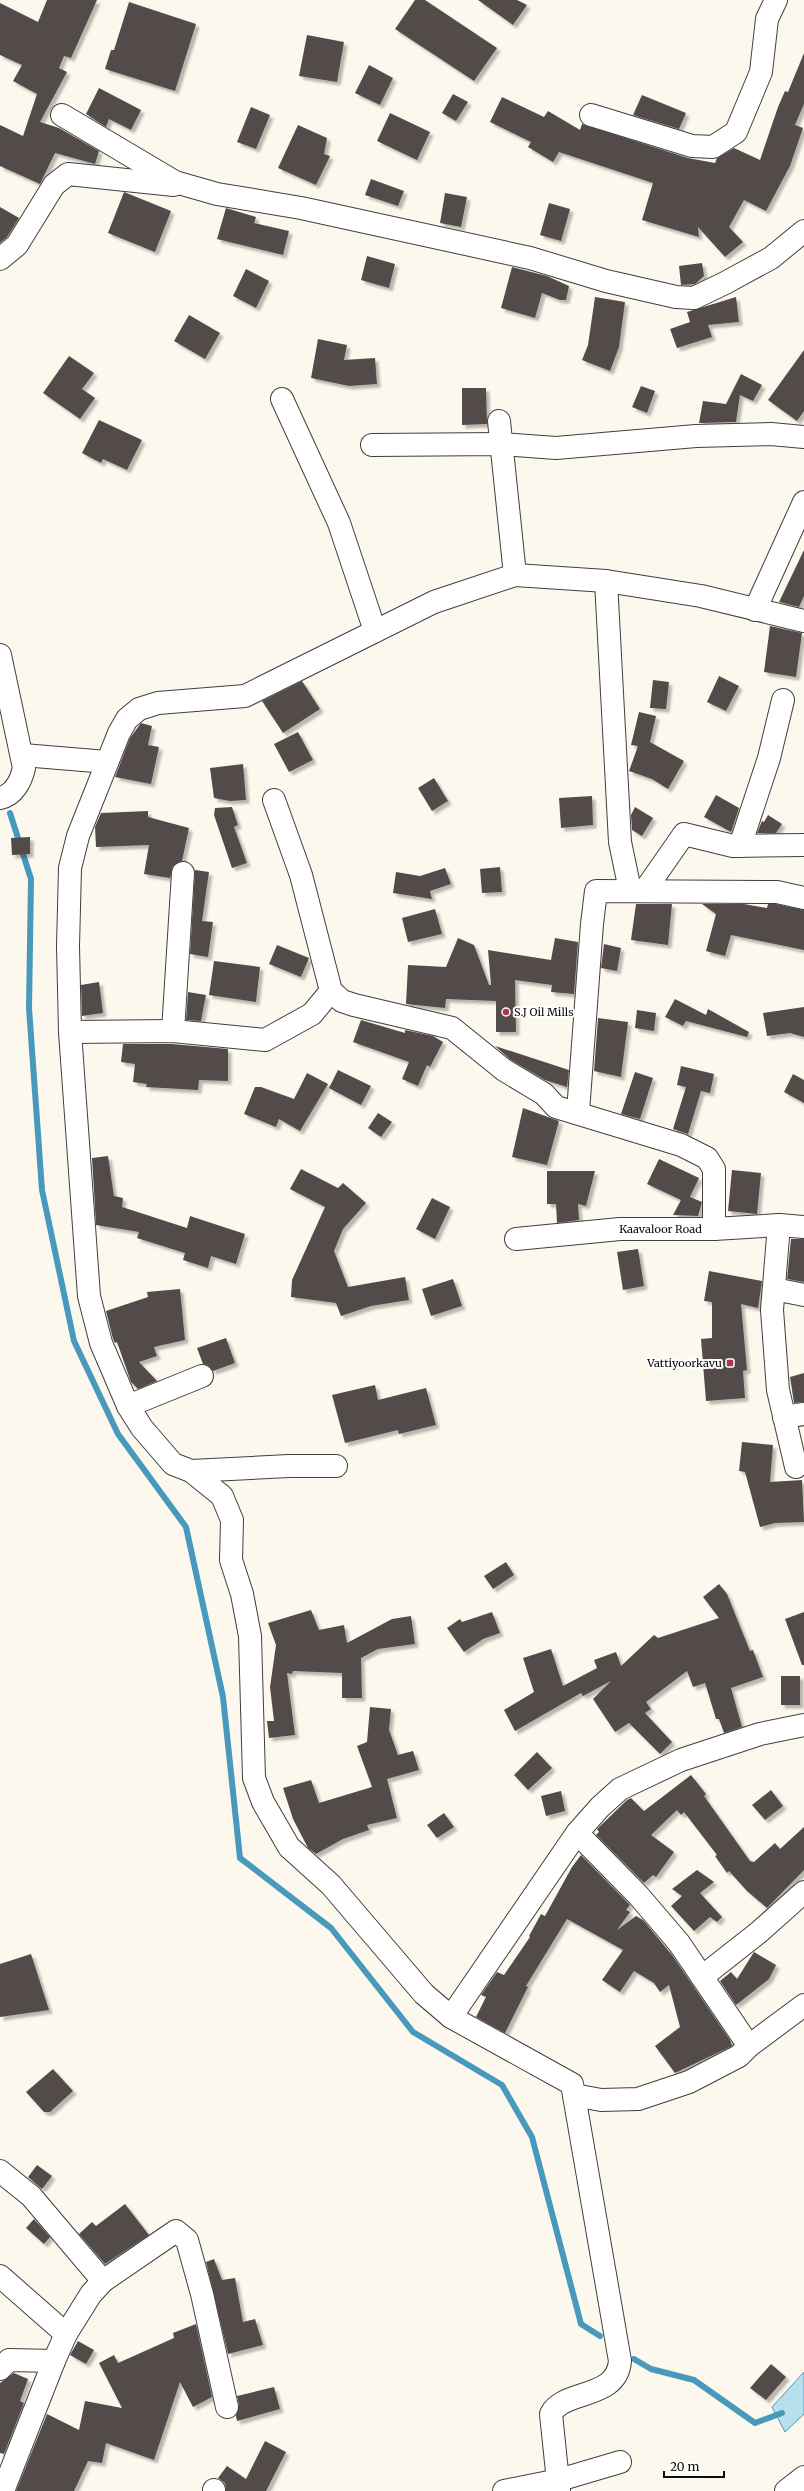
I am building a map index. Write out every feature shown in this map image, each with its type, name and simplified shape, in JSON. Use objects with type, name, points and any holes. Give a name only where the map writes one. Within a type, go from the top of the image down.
[{"type":"street","points":[[591,115],[692,146],[713,147],[736,132],[761,72],[766,19],[776,0]]},
{"type":"street","points":[[62,115],[175,182],[217,194],[301,208],[530,258],[606,281],[676,297],[694,298],[725,283],[771,258],[804,231]]},
{"type":"street","points":[[0,259],[17,245],[54,185],[68,174],[192,187]]},
{"type":"street","points":[[282,399],[339,523],[375,631]]},
{"type":"street","points":[[499,421],[515,575]]},
{"type":"street","points":[[372,445],[502,444],[556,448],[619,445],[696,436],[771,434],[804,437]]},
{"type":"street","points":[[755,610],[804,502]]},
{"type":"street","points":[[559,2486],[551,2414],[557,2406],[585,2395],[611,2382],[617,2373],[620,2361],[578,2132],[572,2084],[451,2018],[424,1994],[331,1885],[289,1847],[263,1802],[254,1778],[250,1636],[242,1594],[231,1560],[232,1520],[222,1496],[191,1471],[173,1464],[142,1428],[128,1406],[101,1343],[89,1296],[70,1032],[68,946],[70,868],[78,836],[119,732],[128,719],[139,709],[158,704],[245,696],[434,602],[515,575],[606,581],[701,596],[804,621]]},
{"type":"street","points":[[606,581],[620,842],[637,890]]},
{"type":"street","points":[[0,655],[13,721],[23,756],[22,776],[12,792],[0,798]]},
{"type":"street","points":[[740,846],[769,758],[784,700]]},
{"type":"street","points":[[23,756],[107,762]]},
{"type":"street","points":[[274,800],[301,875],[331,992],[342,1001],[452,1028],[504,1070],[544,1094],[556,1106],[681,1145],[706,1158],[714,1169],[714,1229]]},
{"type":"street","points":[[637,890],[684,834],[740,846],[804,845]]},
{"type":"street","points":[[174,1031],[183,873]]},
{"type":"street","points":[[578,1112],[592,924],[596,890],[777,892],[804,898]]},
{"type":"street","points":[[70,1032],[174,1031],[265,1040],[312,1014],[331,992]]},
{"type":"street","points":[[779,1225],[772,1318],[778,1390],[794,1415],[796,1467]]},
{"type":"street","name":"Kaavaloor Road","points":[[516,1239],[620,1229],[714,1229],[779,1225],[804,1227]]},
{"type":"street","points":[[774,1289],[804,1295]]},
{"type":"street","points":[[128,1406],[202,1376]]},
{"type":"street","points":[[191,1471],[289,1466],[336,1466]]},
{"type":"street","points":[[451,2018],[577,1833],[600,1806],[620,1789],[681,1760],[760,1734],[804,1725]]},
{"type":"street","points":[[577,1833],[638,1895],[679,1943],[749,2046]]},
{"type":"street","points":[[702,1977],[758,1933],[804,1892]]},
{"type":"street","points":[[574,2094],[601,2100],[638,2099],[689,2082],[739,2056],[749,2046],[804,2005]]},
{"type":"street","points":[[0,2171],[31,2196],[103,2281]]},
{"type":"street","points":[[3,2491],[66,2334],[91,2294],[103,2281],[176,2231],[187,2240],[202,2294],[227,2407]]},
{"type":"street","points":[[0,2276],[66,2334]]},
{"type":"street","points":[[0,2369],[9,2360],[54,2361]]},
{"type":"street","points":[[504,2491],[559,2486],[620,2462]]},
{"type":"street","points":[[786,2491],[804,2477]]},
{"type":"water","points":[[804,2372],[804,2414],[785,2432],[772,2407]]},
{"type":"building","points":[[47,0],[97,0],[71,58],[64,56],[59,68],[67,72],[40,122],[59,128],[99,151],[95,164],[55,153],[40,184],[0,166],[0,125],[23,136],[37,94],[13,81],[22,65],[0,55],[0,3],[38,22]]},
{"type":"building","points":[[415,0],[425,0],[497,48],[474,81],[395,29]]},
{"type":"building","points":[[478,0],[517,0],[527,5],[513,25]]},
{"type":"building","points":[[129,2],[196,24],[175,91],[105,69],[111,50],[114,50]]},
{"type":"building","points":[[307,35],[344,42],[337,82],[299,76]]},
{"type":"building","points":[[804,53],[804,104],[795,125],[803,128],[790,166],[766,211],[744,200],[729,227],[743,242],[725,257],[698,227],[699,237],[642,220],[653,183],[559,152],[553,162],[528,147],[531,142],[490,122],[502,97],[544,117],[548,111],[580,130],[582,124],[688,158],[715,163],[717,158],[734,148],[760,160],[778,107],[785,91],[788,92]]},
{"type":"building","points":[[369,65],[393,78],[380,105],[355,93]]},
{"type":"building","points":[[99,88],[141,110],[131,130],[109,119],[106,127],[86,114]]},
{"type":"building","points":[[453,94],[468,102],[456,121],[442,113]]},
{"type":"building","points":[[642,95],[686,113],[679,129],[633,115]]},
{"type":"building","points":[[251,107],[270,115],[256,149],[237,142]]},
{"type":"building","points":[[390,113],[430,132],[417,160],[377,141]]},
{"type":"building","points":[[298,125],[327,138],[324,154],[330,156],[316,185],[278,168]]},
{"type":"building","points":[[371,179],[404,191],[398,206],[365,195]]},
{"type":"building","points":[[124,192],[171,211],[155,252],[108,233]]},
{"type":"building","points":[[445,193],[467,197],[461,227],[440,223]]},
{"type":"building","points":[[549,203],[570,209],[561,241],[540,235]]},
{"type":"building","points":[[0,207],[19,218],[7,237],[0,243]]},
{"type":"building","points":[[226,208],[256,217],[254,223],[289,231],[283,255],[217,239]]},
{"type":"building","points":[[367,256],[395,264],[389,288],[361,280]]},
{"type":"building","points":[[702,263],[704,276],[695,284],[681,285],[679,266]]},
{"type":"building","points":[[512,267],[547,276],[569,286],[566,300],[560,300],[542,293],[535,318],[501,308]]},
{"type":"building","points":[[246,269],[269,281],[256,308],[233,296]]},
{"type":"building","points":[[595,297],[625,302],[619,347],[610,371],[582,360],[588,345]]},
{"type":"building","points":[[736,297],[739,322],[708,325],[712,337],[677,348],[670,329],[690,322],[687,312]]},
{"type":"building","points":[[189,315],[220,333],[205,359],[174,341]]},
{"type":"building","points":[[318,339],[347,345],[344,360],[375,358],[377,384],[349,386],[311,378]]},
{"type":"building","points":[[804,350],[804,411],[797,421],[768,400]]},
{"type":"building","points":[[69,356],[94,373],[82,389],[95,398],[80,419],[43,393]]},
{"type":"building","points":[[741,374],[762,385],[753,401],[740,395],[736,422],[699,423],[703,401],[726,404]]},
{"type":"building","points":[[641,386],[655,391],[647,413],[632,407]]},
{"type":"building","points":[[462,388],[486,388],[487,424],[462,425]]},
{"type":"building","points":[[99,420],[142,440],[127,470],[103,459],[101,463],[82,453]]},
{"type":"building","points":[[804,550],[804,596],[799,607],[779,602]]},
{"type":"building","points":[[770,626],[802,633],[796,677],[764,672]]},
{"type":"building","points":[[719,676],[739,686],[726,711],[707,702]]},
{"type":"building","points":[[653,680],[669,682],[666,709],[650,708]]},
{"type":"building","points":[[302,681],[320,709],[283,733],[262,701]]},
{"type":"building","points":[[639,712],[656,716],[650,742],[684,761],[668,789],[652,779],[629,771],[638,746],[631,745]]},
{"type":"building","points":[[141,723],[152,726],[148,745],[159,747],[151,784],[115,777],[130,738]]},
{"type":"building","points":[[298,732],[313,760],[289,772],[274,744]]},
{"type":"building","points":[[243,764],[246,800],[230,801],[214,798],[210,768]]},
{"type":"building","points":[[434,778],[448,801],[432,811],[418,788]]},
{"type":"building","points":[[716,795],[739,808],[731,832],[704,817]]},
{"type":"building","points":[[592,796],[593,825],[561,828],[559,798]]},
{"type":"building","points":[[232,807],[238,825],[234,827],[247,863],[232,868],[214,815],[215,808]]},
{"type":"building","points":[[635,807],[653,818],[642,836],[632,830],[631,815]]},
{"type":"building","points":[[148,811],[148,817],[189,828],[182,861],[173,866],[170,878],[144,874],[149,845],[96,847],[95,827],[101,813]]},
{"type":"building","points":[[768,815],[782,824],[776,833],[757,833],[762,821],[764,822]]},
{"type":"building","points":[[30,837],[30,854],[12,855],[11,838]]},
{"type":"building","points":[[500,867],[502,892],[482,893],[480,869]]},
{"type":"building","points":[[445,868],[451,884],[430,891],[432,899],[393,893],[396,872],[420,876]]},
{"type":"building","points":[[195,870],[209,872],[202,921],[213,922],[208,957],[190,954]]},
{"type":"building","points":[[636,904],[672,904],[668,945],[631,940]]},
{"type":"building","points":[[702,904],[744,904],[767,908],[768,904],[776,904],[804,910],[804,950],[731,935],[725,956],[706,951],[716,914]]},
{"type":"building","points":[[435,909],[442,934],[408,942],[402,918]]},
{"type":"building","points":[[458,938],[474,945],[489,985],[491,985],[488,950],[551,960],[555,938],[578,942],[574,994],[551,992],[552,985],[515,980],[516,1032],[496,1032],[496,1001],[446,999],[445,1008],[406,1004],[408,965],[446,967]]},
{"type":"building","points":[[604,944],[621,948],[617,971],[601,968]]},
{"type":"building","points":[[277,945],[309,958],[301,977],[269,964]]},
{"type":"building","points":[[214,961],[260,967],[256,1002],[209,995]]},
{"type":"building","points":[[99,982],[103,1013],[82,1016],[81,985]]},
{"type":"building","points":[[188,992],[206,995],[201,1021],[186,1020]]},
{"type":"building","points":[[675,999],[706,1015],[708,1009],[749,1032],[747,1037],[686,1021],[683,1026],[665,1017]]},
{"type":"building","points":[[804,1007],[804,1037],[790,1033],[767,1036],[763,1013]]},
{"type":"building","points":[[637,1010],[656,1013],[654,1031],[635,1028]]},
{"type":"building","points":[[598,1018],[628,1022],[621,1077],[594,1071]]},
{"type":"building","points":[[361,1020],[405,1033],[405,1030],[433,1036],[443,1042],[430,1067],[427,1065],[418,1086],[402,1079],[409,1062],[353,1042]]},
{"type":"building","points":[[123,1044],[172,1044],[228,1049],[228,1081],[199,1080],[198,1090],[146,1087],[147,1084],[133,1082],[135,1064],[121,1062]]},
{"type":"building","points":[[495,1046],[569,1070],[567,1087],[545,1080],[511,1060]]},
{"type":"building","points":[[681,1066],[714,1074],[710,1093],[701,1091],[688,1134],[673,1129],[686,1087],[677,1085]]},
{"type":"building","points":[[338,1070],[371,1086],[361,1105],[329,1088]]},
{"type":"building","points":[[635,1072],[653,1078],[640,1119],[621,1114]]},
{"type":"building","points":[[307,1073],[328,1084],[300,1131],[279,1119],[276,1127],[244,1114],[255,1087],[261,1087],[294,1099]]},
{"type":"building","points":[[793,1074],[804,1080],[804,1103],[784,1092]]},
{"type":"building","points":[[523,1108],[559,1121],[547,1165],[512,1157]]},
{"type":"building","points":[[378,1113],[392,1122],[381,1137],[368,1128]]},
{"type":"building","points":[[108,1156],[114,1196],[123,1198],[122,1207],[187,1228],[190,1216],[245,1234],[236,1264],[211,1256],[208,1268],[183,1260],[185,1253],[137,1238],[139,1232],[96,1225],[92,1158]]},
{"type":"building","points":[[659,1159],[699,1178],[690,1197],[702,1202],[698,1216],[673,1215],[681,1200],[647,1184]]},
{"type":"building","points":[[301,1169],[338,1188],[343,1183],[366,1203],[343,1229],[334,1251],[348,1287],[405,1277],[409,1300],[371,1306],[341,1316],[336,1303],[291,1297],[292,1280],[325,1207],[290,1189]]},
{"type":"building","points":[[732,1170],[761,1173],[757,1214],[728,1211]]},
{"type":"building","points":[[547,1171],[595,1171],[586,1206],[578,1204],[579,1220],[557,1223],[556,1204],[547,1204]]},
{"type":"building","points":[[432,1198],[450,1207],[435,1239],[416,1229]]},
{"type":"building","points":[[791,1239],[804,1239],[804,1282],[787,1279]]},
{"type":"building","points":[[638,1249],[644,1286],[623,1290],[617,1252]]},
{"type":"building","points":[[709,1271],[762,1281],[758,1308],[741,1304],[747,1370],[743,1371],[745,1398],[706,1401],[701,1339],[712,1338],[712,1302],[704,1301]]},
{"type":"building","points":[[453,1279],[462,1306],[431,1316],[422,1289]]},
{"type":"building","points":[[180,1289],[185,1340],[154,1347],[157,1356],[139,1362],[157,1381],[138,1389],[131,1382],[117,1342],[115,1343],[113,1339],[106,1311],[148,1297],[147,1292]]},
{"type":"building","points":[[226,1338],[235,1363],[213,1371],[209,1366],[203,1364],[197,1348]]},
{"type":"building","points":[[804,1373],[804,1402],[794,1403],[790,1377]]},
{"type":"building","points":[[375,1385],[378,1400],[426,1388],[436,1425],[399,1434],[398,1430],[345,1443],[332,1395]]},
{"type":"building","points":[[742,1442],[773,1445],[770,1482],[802,1480],[804,1522],[775,1523],[760,1527],[745,1472],[739,1471]]},
{"type":"building","points":[[506,1562],[514,1575],[493,1589],[484,1576]]},
{"type":"building","points":[[719,1584],[727,1594],[750,1651],[753,1650],[763,1677],[731,1688],[742,1727],[724,1733],[719,1719],[716,1719],[705,1683],[693,1687],[687,1671],[646,1702],[651,1709],[645,1713],[672,1742],[660,1754],[629,1723],[615,1732],[593,1699],[611,1681],[583,1696],[581,1693],[515,1731],[504,1710],[534,1692],[523,1658],[551,1649],[563,1686],[597,1668],[594,1660],[616,1652],[621,1666],[654,1635],[658,1638],[719,1618],[703,1597]]},
{"type":"building","points":[[311,1610],[319,1630],[344,1625],[347,1643],[392,1619],[411,1616],[415,1644],[378,1649],[361,1658],[362,1698],[342,1698],[342,1673],[293,1671],[292,1674],[287,1673],[295,1735],[269,1738],[267,1721],[274,1721],[270,1687],[276,1645],[268,1623]]},
{"type":"building","points":[[492,1612],[500,1633],[483,1639],[464,1652],[447,1628],[460,1619],[462,1622]]},
{"type":"building","points":[[804,1612],[804,1665],[802,1665],[785,1619]]},
{"type":"building","points":[[781,1676],[800,1676],[800,1705],[781,1705]]},
{"type":"building","points":[[370,1707],[391,1709],[389,1730],[398,1755],[413,1751],[419,1770],[387,1779],[397,1818],[367,1825],[369,1830],[343,1839],[316,1854],[308,1848],[293,1819],[283,1788],[311,1780],[319,1803],[372,1787],[357,1746],[367,1742]]},
{"type":"building","points":[[537,1752],[552,1768],[528,1790],[514,1775]]},
{"type":"building","points":[[691,1775],[706,1794],[704,1796],[750,1861],[754,1862],[775,1843],[780,1849],[804,1827],[804,1870],[767,1908],[747,1891],[729,1871],[727,1873],[715,1856],[717,1855],[684,1812],[681,1815],[677,1810],[651,1835],[674,1852],[656,1877],[653,1875],[644,1883],[596,1835],[599,1832],[597,1829],[627,1800],[631,1798],[644,1811]]},
{"type":"building","points":[[771,1790],[783,1806],[765,1820],[752,1805]]},
{"type":"building","points":[[561,1791],[565,1811],[546,1816],[541,1796]]},
{"type":"building","points":[[444,1813],[454,1827],[437,1838],[427,1825]]},
{"type":"building","points":[[581,1855],[630,1905],[626,1910],[630,1912],[617,1930],[636,1916],[643,1920],[672,1955],[730,2040],[732,2046],[675,2073],[655,2046],[680,2027],[669,1985],[660,1992],[654,1983],[634,1971],[620,1992],[602,1980],[623,1950],[567,1919],[526,1986],[528,1987],[505,2033],[476,2017],[486,1997],[481,1995],[497,1972],[504,1975],[530,1937],[529,1936],[541,1914],[545,1916],[572,1867]]},
{"type":"building","points":[[697,1870],[714,1882],[700,1893],[722,1917],[717,1922],[710,1917],[694,1931],[671,1906],[682,1896],[672,1889]]},
{"type":"building","points":[[754,1952],[776,1965],[769,1979],[736,2005],[720,1981],[731,1972],[737,1979]]},
{"type":"building","points":[[31,1954],[49,2010],[0,2017],[0,1964]]},
{"type":"building","points":[[53,2069],[73,2091],[50,2112],[44,2112],[26,2092]]},
{"type":"building","points":[[37,2165],[52,2176],[42,2189],[28,2177]]},
{"type":"building","points":[[125,2204],[149,2235],[105,2264],[79,2234],[92,2222],[96,2226]]},
{"type":"building","points":[[34,2219],[50,2237],[44,2244],[26,2228]]},
{"type":"building","points":[[214,2259],[222,2280],[235,2278],[243,2322],[255,2319],[263,2345],[228,2354],[206,2262]]},
{"type":"building","points":[[196,2324],[212,2397],[193,2407],[180,2382],[154,2460],[106,2443],[102,2463],[88,2461],[74,2491],[16,2491],[47,2414],[79,2430],[85,2401],[122,2408],[99,2363],[114,2355],[118,2363],[174,2338],[173,2333]]},
{"type":"building","points":[[78,2341],[94,2350],[86,2364],[70,2355]]},
{"type":"building","points":[[771,2364],[786,2377],[766,2400],[750,2388]]},
{"type":"building","points":[[14,2373],[28,2379],[20,2401],[24,2403],[4,2454],[0,2453],[0,2383]]},
{"type":"building","points":[[274,2387],[280,2409],[237,2421],[236,2416],[239,2405],[237,2396]]},
{"type":"building","points":[[265,2441],[286,2452],[266,2491],[226,2491],[225,2483],[218,2478],[227,2466],[246,2479]]},
{"type":"waterway","points":[[10,813],[31,879],[29,1008],[42,1190],[74,1341],[118,1434],[186,1527],[223,1697],[240,1858],[331,1928],[413,2032],[502,2085],[532,2137],[581,2324],[600,2336]]},
{"type":"waterway","points":[[634,2359],[651,2369],[694,2380],[755,2423],[782,2413]]},
{"type":"place","name":"S.J Oil Mills","points":[[506,1012]]},
{"type":"place","name":"Vattiyoorkavu","points":[[730,1363]]}]
